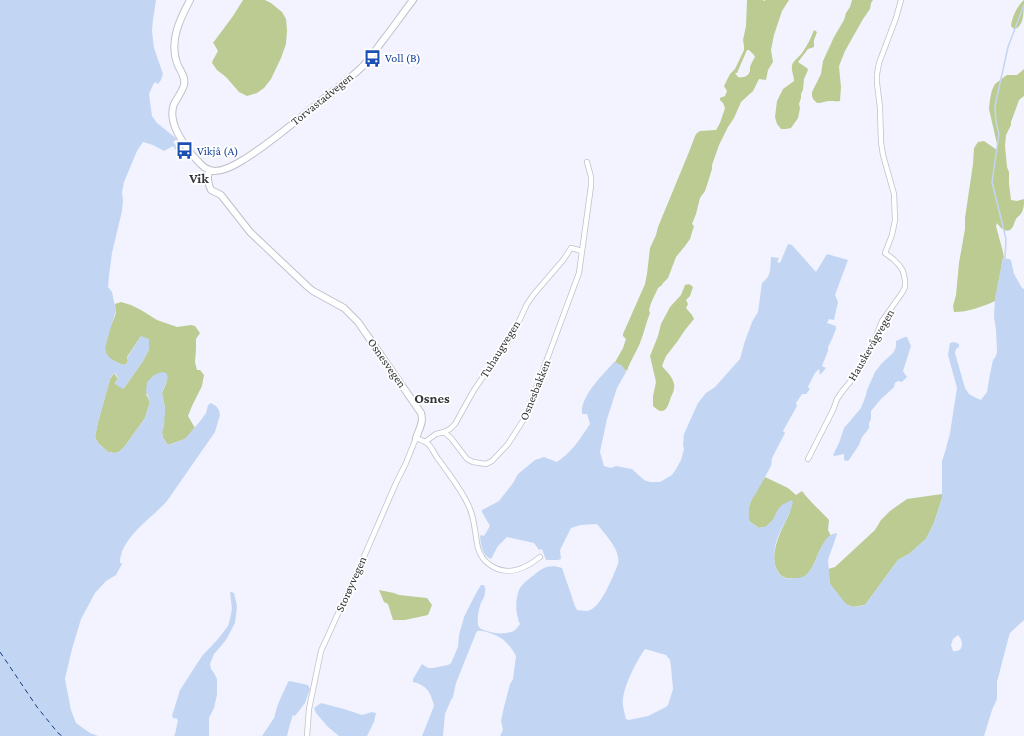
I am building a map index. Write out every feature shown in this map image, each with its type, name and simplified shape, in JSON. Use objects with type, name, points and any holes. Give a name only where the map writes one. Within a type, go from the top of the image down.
[{"type":"main road","points":[[190,0],[177,28],[175,38],[175,54],[184,81],[183,87],[174,104],[172,115],[176,127],[185,144],[199,162],[210,170]]},
{"type":"main road","name":"Torvastadvegen","points":[[210,170],[215,171],[224,169],[248,157],[354,74],[369,59],[413,0]]},
{"type":"main road","name":"Osnesvegen","points":[[210,170],[208,180],[211,190],[221,196],[250,232],[308,287],[344,308],[358,322],[421,413],[422,422],[416,438]]},
{"type":"street","name":"Hauskevågvegen","points":[[808,458],[833,410],[837,399],[854,377],[874,341],[882,321],[905,287],[906,280],[903,271],[893,259],[885,253],[892,235],[895,220],[894,194],[883,155],[881,142],[880,108],[877,83],[879,63],[896,18],[901,0]]},
{"type":"street","name":"Osnesbakken","points":[[444,432],[451,438],[467,459],[479,464],[486,464],[492,461],[508,444],[524,419],[550,354],[579,273],[591,186],[591,177],[587,162]]},
{"type":"street","name":"Tuhaugvegen","points":[[425,442],[436,434],[450,429],[455,424],[474,390],[513,334],[527,304],[534,294],[564,259],[571,248],[582,251]]},
{"type":"street","points":[[416,438],[425,442],[431,447],[466,501],[472,514],[479,549],[483,559],[486,562],[498,570],[510,572],[527,566],[540,557]]},
{"type":"street","name":"Storøyvegen","points":[[306,736],[309,709],[321,651],[416,438]]},
{"type":"green space","points":[[243,0],[265,0],[271,3],[282,12],[286,19],[287,30],[286,44],[271,79],[264,88],[257,93],[247,96],[239,92],[212,63],[218,51],[213,43]]},
{"type":"green space","points":[[747,0],[789,0],[782,11],[774,35],[771,50],[773,62],[768,70],[766,80],[759,79],[753,91],[741,102],[719,145],[705,191],[700,198],[692,224],[694,226],[690,239],[676,257],[668,278],[658,288],[651,303],[649,310],[650,313],[641,339],[627,371],[614,364],[623,348],[626,339],[623,334],[645,284],[650,248],[695,136],[700,131],[716,130],[720,123],[725,108],[720,98],[725,96],[727,91],[724,86],[730,74],[735,69],[744,50],[743,40],[746,26]],"holes":[[[747,50],[749,50],[755,57],[750,67],[750,71],[745,77],[738,77],[735,73],[737,73]]]},
{"type":"green space","points":[[852,0],[873,0],[870,9],[845,51],[839,66],[841,87],[840,101],[817,103],[813,99],[812,92],[821,74],[823,61],[844,20]]},
{"type":"green space","points":[[1024,0],[1022,22],[1017,28],[1014,29],[1011,26],[1012,19],[1017,8]]},
{"type":"green space","points":[[814,30],[817,32],[814,40],[814,47],[808,49],[798,62],[808,70],[804,79],[798,118],[791,128],[781,129],[777,124],[775,117],[777,101],[783,89],[794,81],[792,65],[806,48]]},
{"type":"green space","points":[[1024,69],[1024,96],[1019,100],[1011,125],[1006,135],[1005,146],[1011,200],[1017,201],[1024,199],[1023,209],[1010,230],[1003,230],[997,223],[996,226],[1004,258],[995,301],[975,309],[954,312],[953,306],[956,295],[959,263],[965,229],[965,218],[974,148],[978,142],[984,141],[997,150],[989,109],[992,90],[995,84],[1007,75],[1017,75]]},
{"type":"green space","points":[[689,284],[693,287],[690,296],[686,300],[688,304],[686,308],[694,319],[666,356],[662,366],[672,379],[674,387],[667,407],[663,411],[660,411],[653,406],[653,396],[656,382],[650,356],[661,324],[670,307],[681,295],[685,285]]},
{"type":"green space","points":[[121,302],[141,310],[157,320],[177,327],[191,325],[195,326],[200,333],[196,339],[195,362],[197,370],[200,370],[204,375],[202,386],[188,416],[195,428],[185,439],[168,445],[163,438],[162,432],[165,408],[162,393],[167,381],[146,394],[150,402],[145,418],[119,452],[108,452],[98,443],[95,437],[110,379],[114,373],[118,379],[115,383],[124,388],[143,361],[149,349],[141,336],[127,357],[128,362],[126,364],[123,365],[112,360],[106,353],[105,342],[116,313],[115,304]]},
{"type":"green space","points":[[765,477],[788,488],[796,495],[802,491],[829,520],[828,530],[831,536],[822,546],[812,568],[802,578],[793,579],[783,577],[778,571],[775,563],[775,548],[790,512],[782,506],[773,520],[766,527],[759,528],[749,521],[748,515],[750,503]]},
{"type":"green space","points":[[942,494],[934,523],[926,539],[909,554],[898,560],[865,605],[853,607],[845,604],[830,584],[828,569],[835,567],[875,530],[881,520],[890,511],[907,499]]},
{"type":"green space","points":[[379,590],[399,595],[427,598],[432,605],[428,615],[405,620],[393,620],[388,604],[384,602]]},
{"type":"water","points":[[0,0],[156,0],[152,31],[154,48],[163,74],[158,84],[155,82],[149,94],[152,116],[157,123],[177,139],[173,142],[180,150],[177,152],[173,146],[164,151],[143,142],[137,151],[124,182],[122,192],[122,211],[112,253],[108,287],[112,292],[116,311],[105,348],[106,353],[111,359],[123,365],[128,362],[127,358],[141,336],[149,339],[149,349],[143,361],[123,389],[115,384],[118,378],[115,373],[112,375],[95,437],[98,443],[108,452],[119,452],[145,418],[150,402],[146,391],[147,382],[154,375],[162,372],[166,373],[168,377],[162,393],[165,408],[164,427],[162,432],[163,438],[168,445],[185,439],[201,420],[206,413],[208,405],[211,403],[219,410],[220,415],[215,432],[167,501],[138,529],[125,545],[121,554],[120,563],[122,564],[116,575],[106,581],[95,593],[81,619],[65,679],[71,710],[76,723],[90,733],[98,736],[0,736]]},
{"type":"water","points":[[788,244],[792,245],[816,272],[827,254],[848,260],[835,295],[838,302],[834,320],[829,319],[827,323],[836,326],[836,329],[822,366],[826,368],[820,375],[819,369],[815,373],[808,387],[810,389],[806,394],[802,394],[796,403],[797,406],[783,431],[785,433],[772,458],[771,466],[751,500],[749,507],[749,519],[750,522],[759,528],[764,527],[771,522],[782,505],[791,500],[793,502],[790,512],[777,538],[774,551],[776,569],[784,578],[803,577],[809,572],[824,542],[829,536],[836,533],[837,534],[828,560],[830,584],[847,605],[855,607],[865,605],[898,560],[909,554],[926,539],[934,523],[942,498],[942,461],[950,433],[957,388],[948,355],[950,343],[954,342],[959,344],[959,347],[956,349],[955,353],[965,388],[969,394],[981,400],[987,392],[993,360],[997,351],[994,317],[995,298],[1003,258],[1011,260],[1014,274],[1024,289],[1024,620],[1010,633],[997,682],[997,699],[984,736],[500,736],[503,730],[501,721],[510,684],[513,679],[516,656],[502,639],[495,635],[477,631],[456,683],[453,697],[445,714],[443,736],[422,736],[434,706],[428,690],[422,685],[413,682],[413,679],[422,664],[428,668],[433,668],[451,663],[458,647],[459,635],[464,617],[481,585],[484,585],[485,592],[480,605],[478,622],[479,627],[483,630],[494,633],[509,633],[514,631],[520,624],[516,607],[520,588],[540,570],[550,566],[562,568],[577,610],[587,611],[592,609],[602,598],[610,584],[618,564],[615,548],[609,538],[596,524],[581,525],[571,528],[560,550],[561,559],[558,560],[546,560],[542,549],[539,550],[534,543],[507,537],[498,546],[491,559],[488,558],[482,550],[480,537],[481,535],[484,536],[490,526],[482,510],[499,501],[518,474],[535,460],[544,457],[557,462],[571,450],[590,424],[587,414],[582,414],[582,407],[588,393],[614,362],[622,366],[626,372],[617,388],[607,419],[600,452],[604,466],[611,468],[616,466],[632,469],[644,480],[650,482],[660,482],[672,475],[681,460],[684,449],[684,434],[698,403],[706,393],[715,387],[740,359],[752,322],[758,312],[762,283],[769,275],[771,257],[779,258],[777,262],[780,263]],"holes":[[[958,635],[962,646],[959,650],[953,651],[951,645],[953,639]],[[645,649],[666,655],[670,660],[673,689],[666,707],[648,716],[629,720],[626,719],[623,706],[624,692],[637,661]]]},
{"type":"water","points":[[907,337],[911,346],[903,371],[907,377],[902,382],[898,381],[895,383],[894,387],[871,411],[869,428],[849,460],[844,460],[844,454],[833,455],[844,428],[861,408],[875,372],[893,353],[896,347],[896,341]]},
{"type":"water","points":[[230,592],[234,593],[237,606],[235,623],[226,640],[214,654],[210,664],[211,669],[217,679],[217,695],[214,708],[209,718],[209,736],[174,736],[178,720],[176,718],[174,719],[172,716],[180,690],[202,656],[228,626],[232,609]]},
{"type":"water","points":[[290,681],[308,685],[310,689],[305,703],[295,716],[293,715],[287,736],[262,736],[274,718],[278,704],[288,682]]},
{"type":"water","points":[[321,703],[362,715],[372,712],[376,713],[374,722],[367,736],[339,736],[328,727],[316,713],[314,708]]},
{"type":"waterway","points":[[1005,258],[1006,239],[992,182],[999,134],[996,122],[995,106],[1008,47],[1024,5]]},
{"type":"ferry route","points":[[0,652],[37,707],[62,736]]},
{"type":"place","name":"Voll (B)","points":[[372,58]]},
{"type":"place","name":"Vikjå (A)","points":[[184,151]]},
{"type":"district","name":"Vik","points":[[199,178]]},
{"type":"district","name":"Osnes","points":[[432,398]]}]
